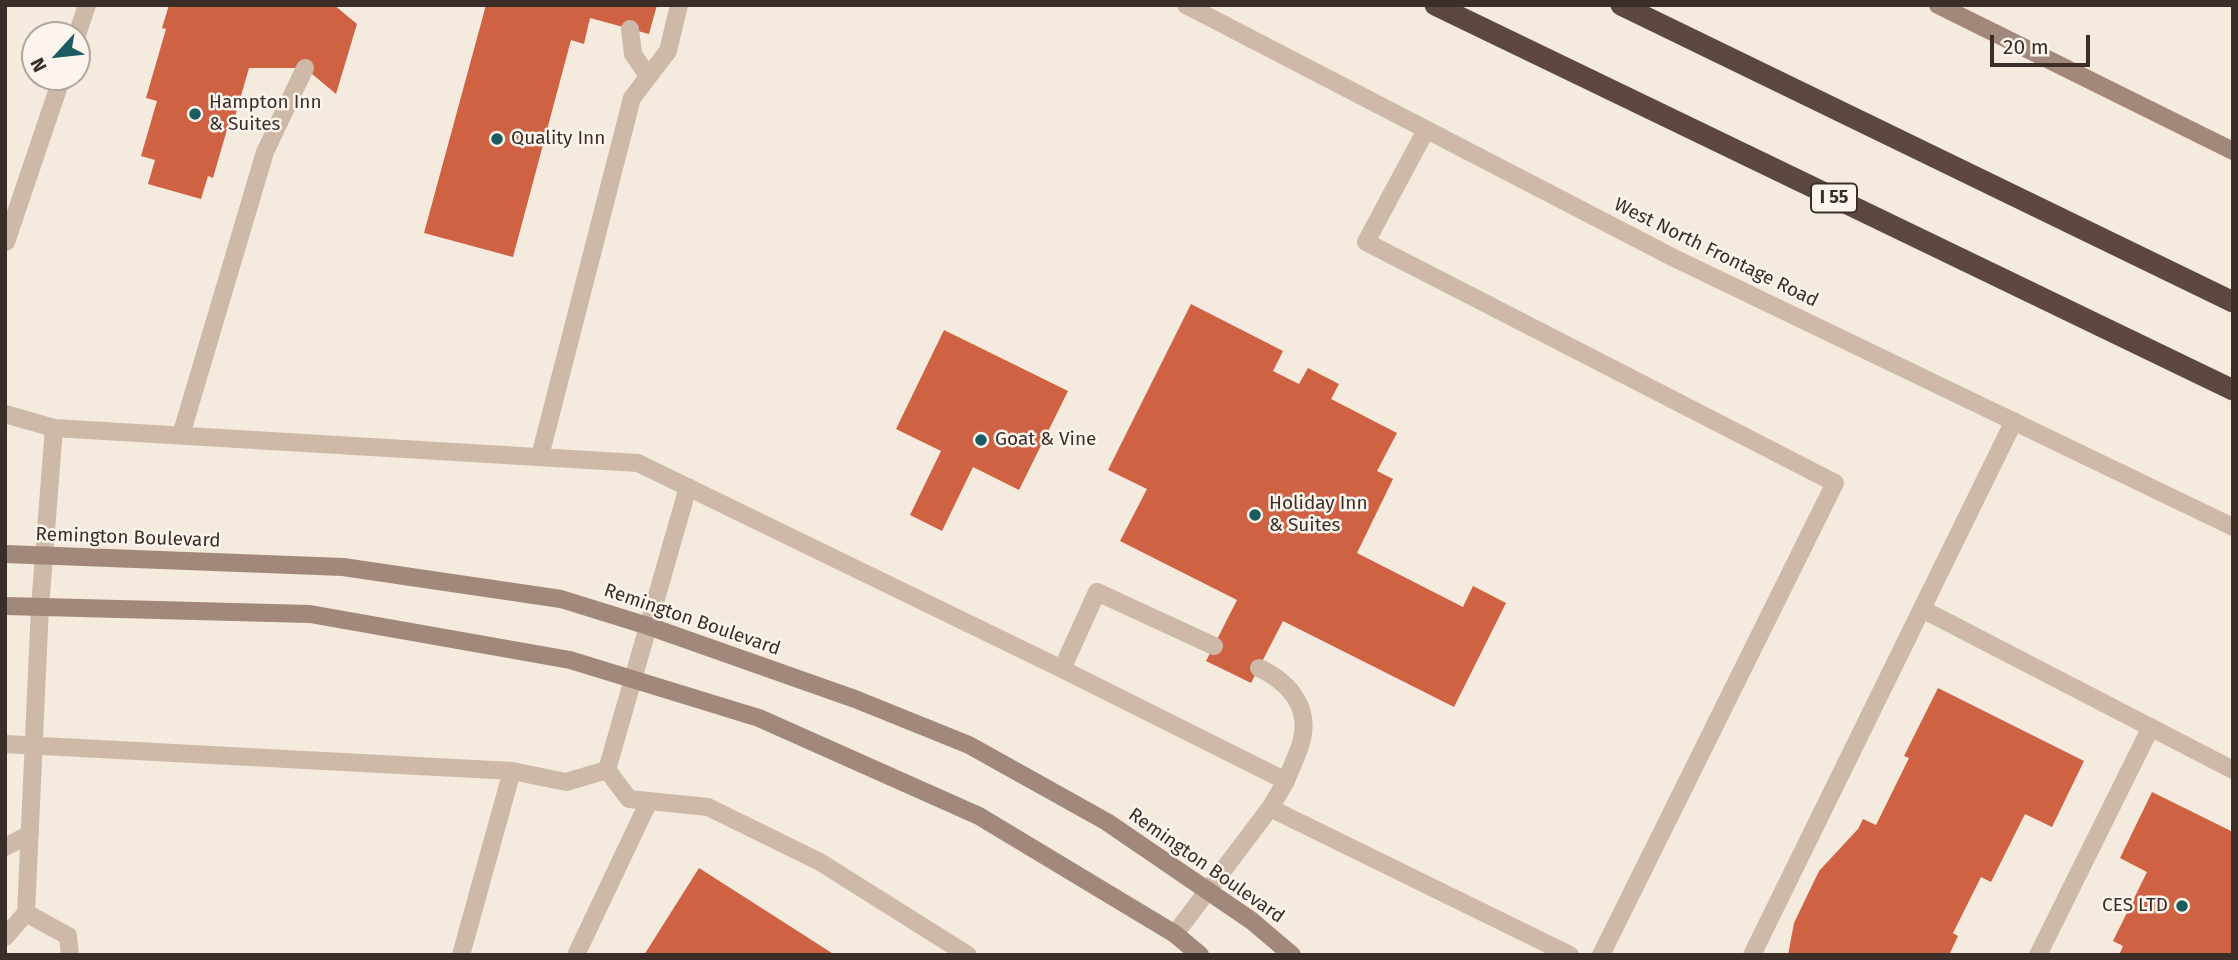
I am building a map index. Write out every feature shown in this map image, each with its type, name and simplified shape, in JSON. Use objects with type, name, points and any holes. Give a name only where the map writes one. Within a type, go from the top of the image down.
[{"type":"highway","name":"I 55","points":[[1435,5],[2233,390]]},
{"type":"highway","points":[[1624,7],[2233,302]]},
{"type":"street","points":[[540,457],[632,99],[668,51],[679,5]]},
{"type":"street","name":"West North Frontage Road","points":[[1186,5],[1674,258],[2233,527]]},
{"type":"street","points":[[1938,5],[2233,151]]},
{"type":"street","points":[[631,29],[634,54],[648,76]]},
{"type":"street","points":[[181,435],[265,152],[304,68]]},
{"type":"street","points":[[5,243],[57,91]]},
{"type":"street","points":[[1426,130],[1366,242],[1835,483],[1601,955]]},
{"type":"street","points":[[5,414],[54,428],[638,463],[1286,781]]},
{"type":"street","points":[[1752,955],[2014,421]]},
{"type":"street","points":[[5,937],[26,913],[40,607],[54,428]]},
{"type":"street","points":[[607,770],[688,486]]},
{"type":"street","name":"Remington Boulevard","points":[[5,554],[343,568],[561,599],[648,626],[855,699],[969,746],[1107,822],[1252,921],[1292,955]]},
{"type":"street","points":[[1062,669],[1097,592],[1214,646]]},
{"type":"street","points":[[5,607],[310,614],[570,660],[759,718],[979,816],[1175,934],[1200,955]]},
{"type":"street","points":[[1922,609],[2233,769]]},
{"type":"street","points":[[1175,934],[1270,808],[1286,781],[1303,738],[1303,719],[1298,701],[1287,685],[1259,668]]},
{"type":"street","points":[[2038,955],[2151,727]]},
{"type":"street","points":[[5,744],[512,771],[566,782],[607,770]]},
{"type":"street","points":[[607,770],[629,799],[708,807],[820,862],[968,955]]},
{"type":"street","points":[[461,955],[512,771]]},
{"type":"street","points":[[576,955],[649,801]]},
{"type":"street","points":[[1270,808],[1570,955]]},
{"type":"street","points":[[5,847],[30,834]]},
{"type":"street","points":[[26,913],[68,936],[70,955]]},
{"type":"building","name":"Hampton Inn & Suites","points":[[169,5],[334,5],[357,24],[336,94],[305,68],[249,68],[232,127],[228,126],[213,178],[208,176],[201,199],[148,184],[155,160],[141,156],[157,101],[146,98],[166,29],[162,28]]},
{"type":"building","name":"Quality Inn","points":[[486,5],[657,5],[649,34],[590,18],[584,44],[571,40],[513,257],[424,233]]},
{"type":"building","name":"Holiday Inn & Suites","points":[[1191,304],[1283,351],[1273,371],[1299,384],[1308,368],[1339,384],[1331,399],[1397,433],[1377,471],[1393,479],[1357,553],[1463,607],[1473,586],[1506,603],[1454,707],[1283,621],[1251,683],[1206,661],[1237,600],[1120,541],[1147,489],[1108,470]]},
{"type":"building","name":"Goat & Vine","points":[[944,330],[1068,391],[1019,490],[973,467],[942,531],[910,515],[941,451],[896,429]]},
{"type":"building","points":[[1938,688],[2084,761],[2052,827],[2025,814],[1991,882],[1981,877],[1953,933],[1958,936],[1949,955],[1788,955],[1794,923],[1819,871],[1858,829],[1863,819],[1876,825],[1909,758],[1904,756]]},
{"type":"building","name":"CES LTD","points":[[2152,792],[2233,832],[2233,955],[2119,955],[2123,946],[2113,941],[2147,872],[2120,858]]},
{"type":"building","points":[[699,868],[835,955],[644,955]]},
{"type":"place","name":"Hampton Inn & Suites","points":[[195,114]]},
{"type":"place","name":"Quality Inn","points":[[497,139]]},
{"type":"place","name":"Goat & Vine","points":[[981,440]]},
{"type":"place","name":"Holiday Inn & Suites","points":[[1255,515]]},
{"type":"place","name":"CES LTD","points":[[2182,906]]}]
